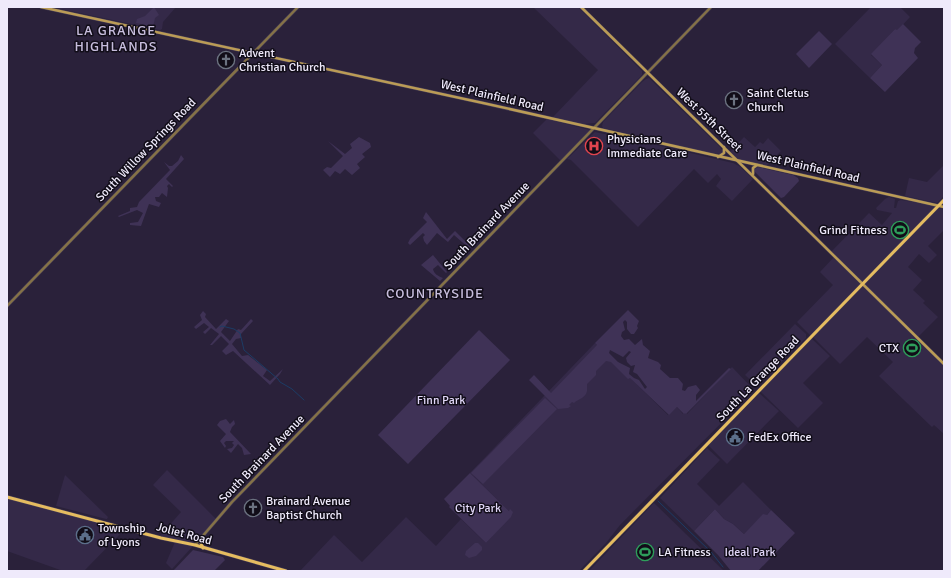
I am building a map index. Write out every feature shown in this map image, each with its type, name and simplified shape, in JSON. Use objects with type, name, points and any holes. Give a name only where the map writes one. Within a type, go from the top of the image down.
[{"type":"main road","name":"West Plainfield Road","points":[[41,7],[594,128],[944,207]]},
{"type":"main road","name":"West 55th Street","points":[[581,7],[753,174],[944,364]]},
{"type":"main road","points":[[718,157],[724,153],[724,147]]},
{"type":"main road","points":[[753,174],[754,168],[758,165]]},
{"type":"main road","name":"South La Grange Road","points":[[584,571],[944,200]]},
{"type":"main road","name":"Joliet Road","points":[[7,497],[161,538],[194,545],[286,571]]},
{"type":"main road","points":[[202,537],[201,543],[203,548]]},
{"type":"street","name":"South Willow Springs Road","points":[[7,306],[298,7]]},
{"type":"street","name":"South Brainard Avenue","points":[[194,545],[231,503],[711,7]]},
{"type":"shaded area","points":[[51,7],[176,7],[163,22],[162,29],[160,30]]},
{"type":"shaded area","points":[[533,7],[578,7],[642,71],[642,75],[595,123],[584,124],[553,117],[598,70]]},
{"type":"shaded area","points":[[871,7],[900,7],[910,17],[897,31],[895,29],[871,55],[882,65],[870,78],[835,44]]},
{"type":"shaded area","points":[[649,78],[720,147],[723,151],[722,153],[705,152],[603,128],[603,122],[642,82]]},
{"type":"shaded area","points":[[547,119],[590,130],[561,161],[533,133]]},
{"type":"shaded area","points":[[595,132],[733,163],[739,166],[753,179],[732,201],[716,186],[721,179],[717,174],[708,183],[694,169],[638,227],[571,160],[567,159]]},
{"type":"shaded area","points":[[744,137],[755,147],[760,142],[763,144],[768,138],[781,151],[766,166],[740,161],[730,152]]},
{"type":"shaded area","points":[[944,165],[944,196],[937,203],[905,196],[909,178],[927,182]]},
{"type":"shaded area","points":[[889,197],[895,199],[894,208],[896,208],[898,201],[901,200],[937,206],[862,284],[831,252],[869,213],[882,225],[892,213],[877,210],[876,208]]},
{"type":"shaded area","points":[[939,208],[944,209],[944,230],[928,246],[937,255],[929,263],[919,254],[908,267],[922,280],[913,290],[925,301],[923,303],[938,317],[918,337],[864,285]]},
{"type":"shaded area","points":[[834,257],[862,285],[811,336],[797,322],[833,285],[820,272]]},
{"type":"shaded area","points":[[863,286],[944,365],[944,434],[934,425],[932,427],[879,376],[893,362],[867,337],[840,364],[813,337]]},
{"type":"shaded area","points":[[795,324],[806,334],[806,338],[759,384],[756,385],[745,375]]},
{"type":"shaded area","points":[[811,338],[830,356],[803,383],[823,403],[798,428],[760,391]]},
{"type":"shaded area","points":[[595,343],[668,415],[677,407],[683,414],[685,412],[687,414],[732,367],[753,389],[753,391],[620,525],[606,543],[579,571],[300,571],[334,535],[362,562],[406,517],[436,546],[461,519],[486,543],[512,514],[470,473]]},
{"type":"shaded area","points":[[759,393],[779,411],[727,464],[708,445]]},
{"type":"shaded area","points":[[707,448],[720,460],[697,484],[719,506],[743,482],[771,510],[767,515],[763,515],[744,534],[733,524],[724,519],[715,509],[694,531],[660,498]]},
{"type":"shaded area","points":[[167,470],[216,519],[194,545],[160,536],[181,512],[153,485]]},
{"type":"shaded area","points":[[65,475],[108,517],[107,519],[56,506]]},
{"type":"shaded area","points":[[7,498],[124,530],[84,571],[63,571],[7,551]]},
{"type":"shaded area","points":[[654,503],[724,571],[589,571]]},
{"type":"shaded area","points":[[175,542],[193,546],[172,569],[166,563]]},
{"type":"green space","points":[[154,7],[159,15],[155,18],[153,27],[136,23],[137,19],[145,16]]},
{"type":"green space","points":[[903,24],[921,42],[915,48],[914,53],[918,58],[885,92],[870,78],[882,65],[871,54],[895,29],[897,30]]},
{"type":"green space","points":[[819,31],[832,44],[809,68],[796,54]]},
{"type":"green space","points":[[359,137],[370,143],[371,147],[362,154],[365,157],[357,164],[360,168],[352,175],[345,169],[340,174],[335,171],[330,177],[323,170],[327,167],[331,168],[343,156],[328,141],[345,154],[352,148],[350,144]]},
{"type":"green space","points":[[181,155],[184,159],[166,179],[173,186],[172,187],[169,184],[167,186],[167,197],[162,193],[159,197],[155,197],[156,201],[161,203],[159,207],[149,204],[141,226],[130,225],[130,223],[138,222],[143,213],[137,210],[119,217],[118,216],[130,211],[130,208],[137,207],[139,202],[170,170],[164,162],[169,166],[172,166],[178,161]]},
{"type":"green space","points":[[758,167],[793,175],[798,178],[799,181],[784,197],[781,198],[755,172],[755,169]]},
{"type":"green space","points":[[426,212],[447,239],[455,231],[471,247],[470,249],[454,235],[448,242],[437,233],[427,245],[424,241],[423,237],[425,235],[423,233],[410,245],[408,243],[410,239],[427,222],[423,218]]},
{"type":"green space","points":[[433,255],[447,272],[446,273],[438,265],[433,269],[436,275],[443,278],[440,281],[421,265]]},
{"type":"green space","points":[[628,310],[639,321],[637,326],[638,328],[634,334],[631,334],[627,329],[627,322],[625,320],[623,322],[625,330],[622,332],[621,336],[624,340],[629,339],[635,345],[642,339],[643,345],[650,351],[648,358],[658,362],[661,365],[660,369],[670,378],[678,378],[683,384],[682,390],[685,391],[688,387],[696,385],[700,390],[696,395],[696,401],[729,368],[731,369],[686,414],[684,414],[677,407],[669,415],[611,362],[606,361],[596,371],[596,375],[587,384],[587,391],[584,397],[574,403],[572,402],[569,405],[571,406],[568,408],[558,409],[529,380],[534,375],[551,393],[597,345],[595,343]],"holes":[[[610,350],[623,357],[629,351],[631,352],[626,358],[627,362],[631,366],[635,365],[633,372],[637,374],[647,387],[645,389],[639,380],[629,374],[630,368],[618,362],[609,353]]]},
{"type":"green space","points":[[203,311],[206,314],[205,317],[216,329],[226,319],[229,321],[221,332],[230,341],[238,329],[241,330],[251,319],[253,321],[241,334],[241,338],[236,339],[232,344],[242,356],[248,355],[267,370],[263,376],[270,381],[283,369],[270,385],[233,351],[226,355],[222,351],[229,344],[221,336],[212,345],[210,345],[219,334],[211,328],[205,334],[203,332],[209,327],[204,323],[196,329],[194,327],[202,320],[200,315]]},
{"type":"green space","name":"Finn Park","points":[[479,330],[510,360],[408,464],[378,435]]},
{"type":"green space","points":[[545,398],[557,409],[483,484],[471,473]]},
{"type":"green space","points":[[226,419],[230,424],[234,420],[235,424],[230,432],[251,454],[244,455],[242,448],[238,444],[231,453],[227,449],[232,448],[234,445],[232,443],[234,441],[226,441],[224,443],[226,446],[225,448],[220,441],[226,434],[217,425],[220,421]]},
{"type":"green space","name":"City Park","points":[[470,473],[509,511],[510,509],[513,512],[511,517],[486,543],[449,507],[450,506],[444,499]]},
{"type":"green space","name":"Ideal Park","points":[[715,509],[724,519],[733,524],[744,534],[763,514],[767,515],[771,510],[795,533],[758,571],[731,571],[718,555],[694,531]]},
{"type":"green space","points":[[475,543],[478,543],[482,547],[482,550],[476,556],[469,558],[465,555],[466,551]]},
{"type":"green space","points":[[193,550],[223,557],[225,560],[214,571],[173,571]]},
{"type":"waterway","points":[[220,327],[222,326],[234,329],[240,333],[244,350],[280,382],[292,389],[304,400]]},
{"type":"waterway","points":[[658,501],[711,552],[723,567]]},
{"type":"place","name":"Advent Christian Church","points":[[226,60]]},
{"type":"place","name":"Saint Cletus Church","points":[[734,100]]},
{"type":"place","name":"Physicians Immediate Care","points":[[594,146]]},
{"type":"place","name":"Grind Fitness","points":[[900,230]]},
{"type":"place","name":"CTX","points":[[912,348]]},
{"type":"place","name":"FedEx Office","points":[[735,437]]},
{"type":"place","name":"Brainard Avenue Baptist Church","points":[[253,508]]},
{"type":"place","name":"Township of Lyons","points":[[85,535]]},
{"type":"place","name":"LA Fitness","points":[[645,552]]},
{"type":"district","name":"LA GRANGE HIGHLANDS","points":[[116,38]]},
{"type":"district","name":"COUNTRYSIDE","points":[[435,293]]}]
